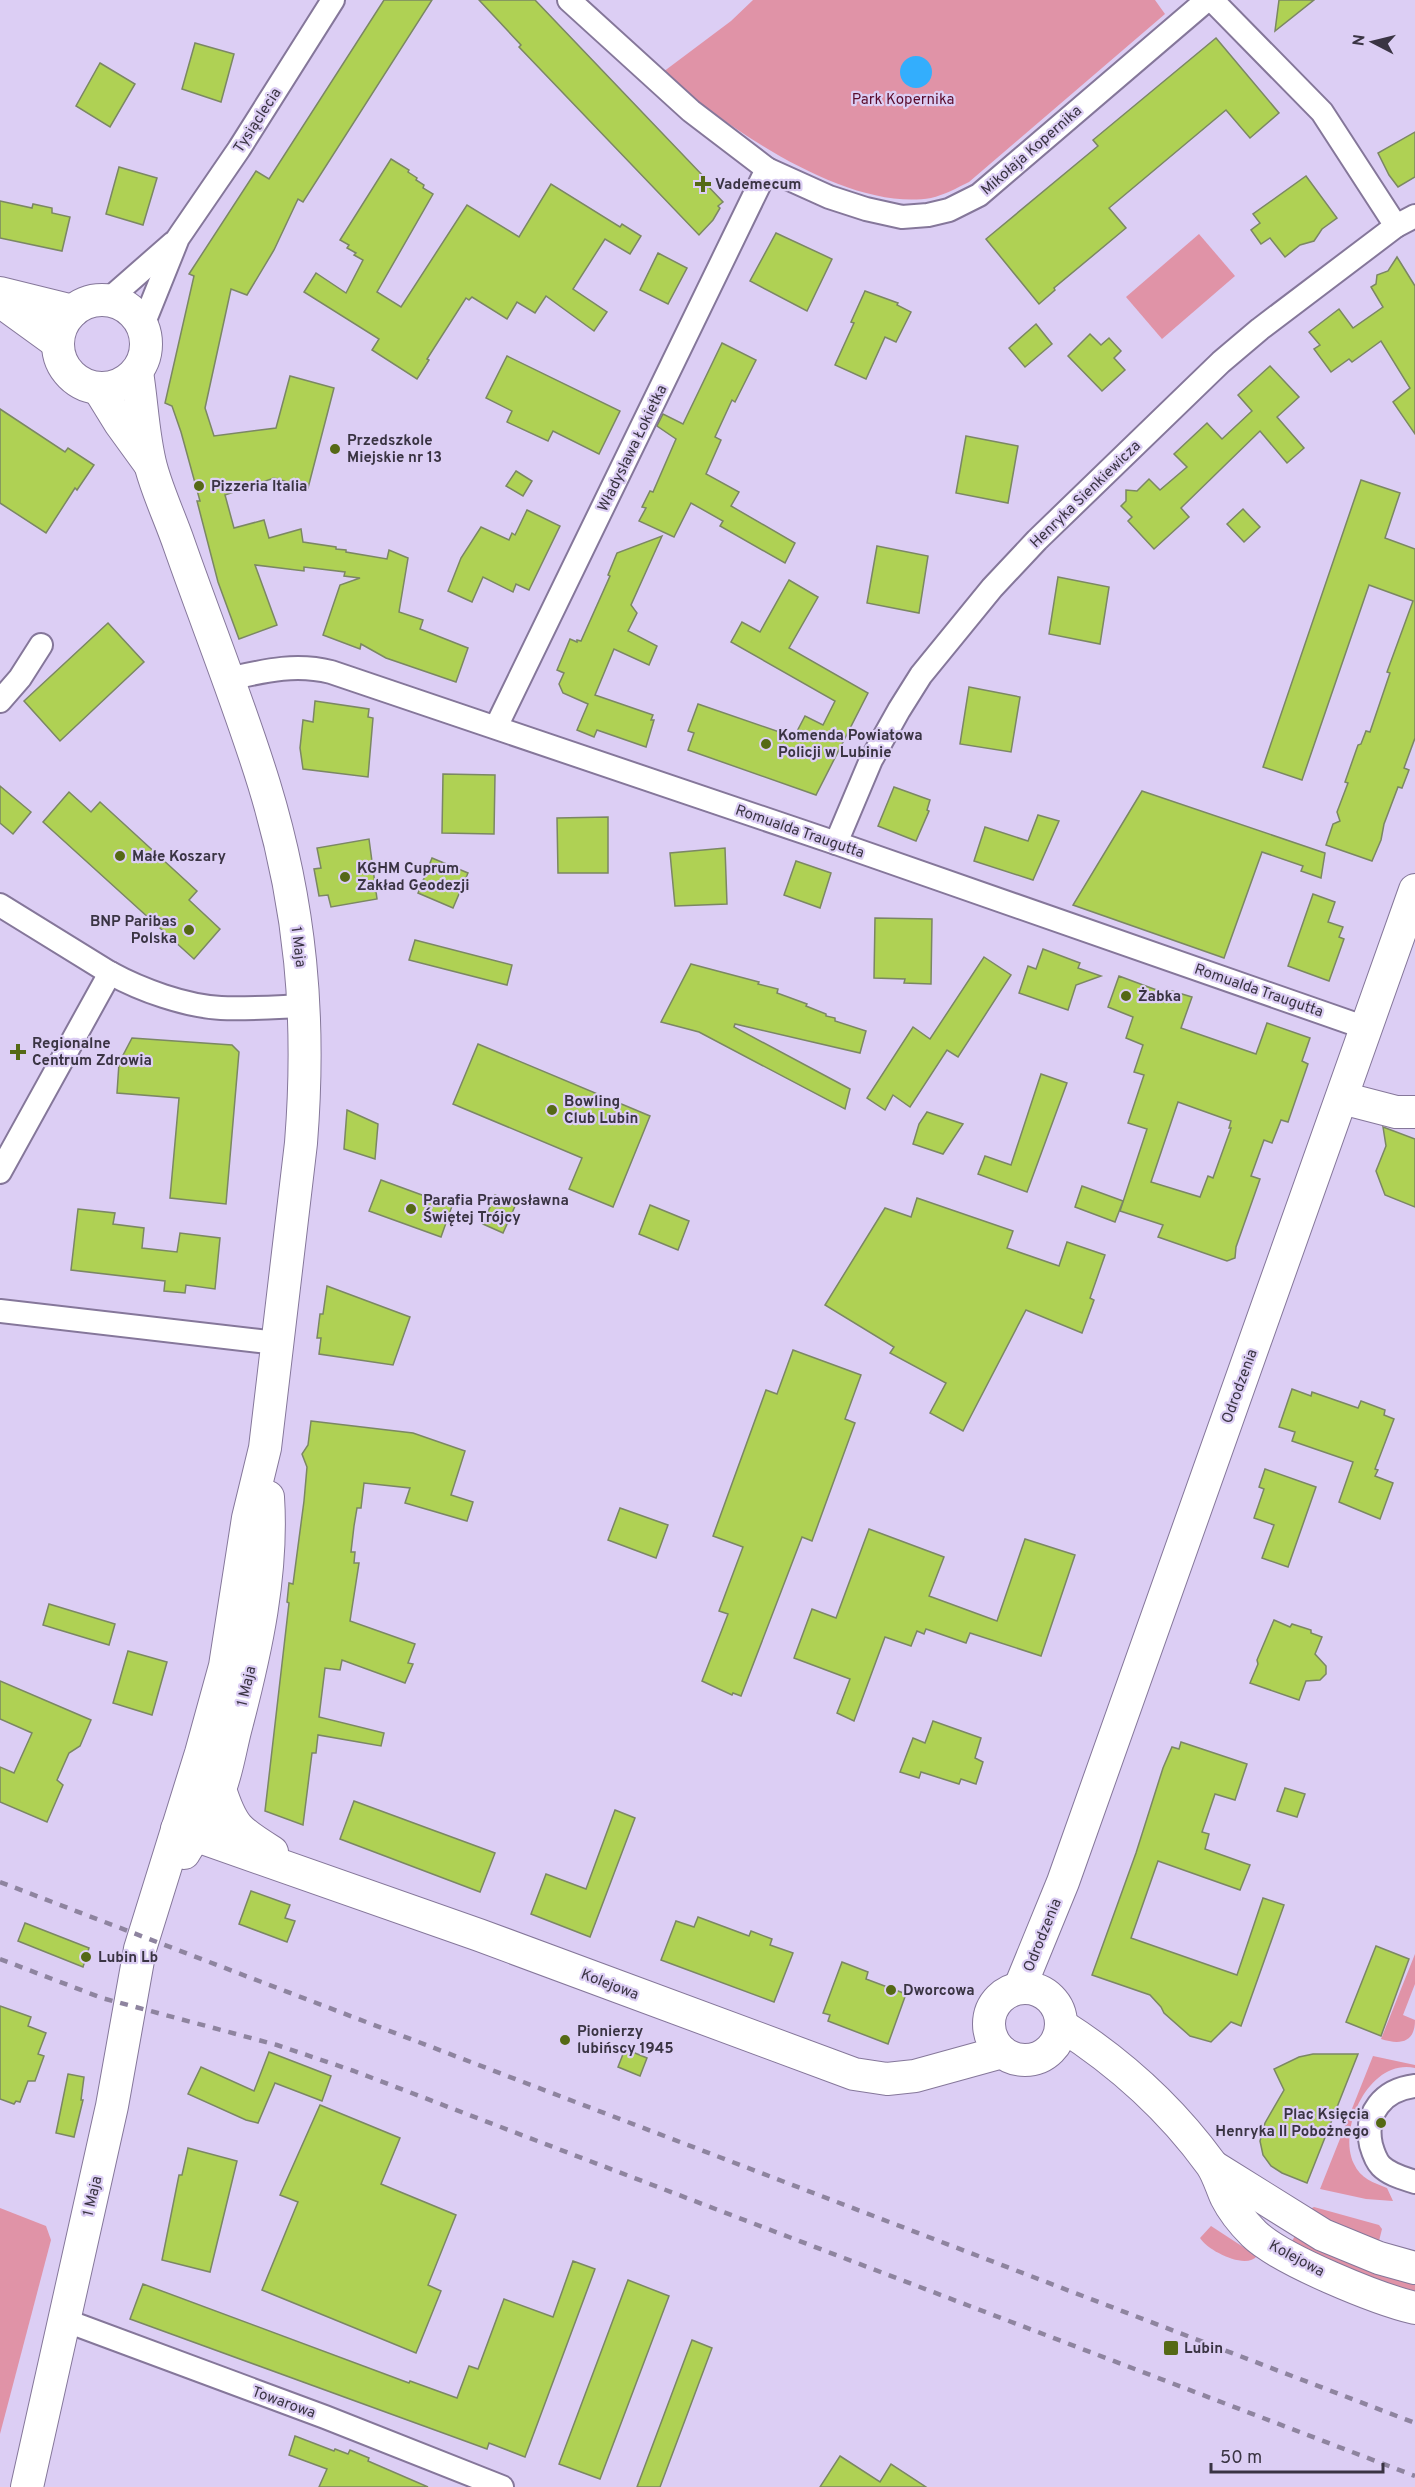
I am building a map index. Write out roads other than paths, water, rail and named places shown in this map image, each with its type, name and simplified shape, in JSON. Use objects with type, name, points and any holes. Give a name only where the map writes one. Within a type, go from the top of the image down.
[{"type":"street","name":"Tysiąclecia","points":[[178,238],[333,0]]},
{"type":"street","name":"Mikołaja Kopernika","points":[[569,0],[645,72],[691,111],[767,169],[829,197],[866,209],[902,216],[928,215],[949,210],[979,195],[1207,0]]},
{"type":"street","points":[[1212,0],[1322,112],[1405,221]]},
{"type":"street","name":"Władysława Łokietka","points":[[496,727],[767,169]]},
{"type":"street","name":"Henryka Sienkiewicza","points":[[836,843],[871,760],[910,692],[951,636],[1014,564],[1221,362],[1260,329],[1405,221]]},
{"type":"street","points":[[108,300],[178,238]]},
{"type":"street","points":[[142,326],[178,238]]},
{"type":"street","points":[[0,293],[73,311]]},
{"type":"street","points":[[0,300],[58,343]]},
{"type":"street","points":[[95,300],[108,300],[122,304],[134,313],[142,326],[147,349],[144,361],[127,382],[114,388],[99,389],[86,386],[74,379],[65,369],[59,356],[58,343],[65,320],[73,311],[95,300]]},
{"type":"street","points":[[137,372],[151,466]]},
{"type":"street","points":[[99,389],[151,466]]},
{"type":"street","name":"1 Maja","points":[[27,2487],[112,2106],[140,1949],[153,1904],[186,1832],[201,1753],[225,1666],[249,1518],[265,1448],[301,1143],[306,1057],[305,1006],[299,937],[288,878],[264,784],[151,466]]},
{"type":"street","points":[[0,701],[20,678],[41,645]]},
{"type":"street","name":"Romualda Traugutta","points":[[228,679],[279,668],[315,668],[836,843],[1366,1028]]},
{"type":"street","name":"Odrodzenia","points":[[1033,1991],[1063,1882],[1415,890]]},
{"type":"street","points":[[0,904],[110,973],[128,983],[158,994],[219,1008],[305,1006]]},
{"type":"street","points":[[0,1172],[110,973]]},
{"type":"street","points":[[1342,1098],[1396,1112],[1415,1112]]},
{"type":"street","points":[[0,1311],[277,1343]]},
{"type":"street","name":"1 Maja","points":[[186,1832],[209,1813],[220,1789],[250,1671],[262,1609],[269,1518],[265,1448]]},
{"type":"street","name":"Kolejowa","points":[[220,1789],[228,1814],[241,1833],[309,1874]]},
{"type":"street","name":"Kolejowa","points":[[186,1832],[309,1874],[854,2074],[887,2079],[915,2076],[996,2040]]},
{"type":"street","points":[[1033,1991],[1054,2002],[1060,2013],[1055,2038],[1038,2058],[1026,2060],[1014,2058],[996,2040],[989,2018],[1003,1994],[1033,1991]]},
{"type":"street","name":"Kolejowa","points":[[1055,2038],[1100,2050],[1174,2117],[1214,2167],[1228,2200],[1238,2216],[1256,2235],[1306,2265],[1383,2298],[1415,2308]]},
{"type":"street","points":[[1415,2086],[1399,2089],[1379,2102],[1372,2114],[1369,2136],[1372,2152],[1380,2165],[1391,2174],[1415,2182]]},
{"type":"street","name":"Kolejowa","points":[[1214,2167],[1323,2235],[1379,2258],[1415,2268]]},
{"type":"street","name":"Towarowa","points":[[64,2320],[325,2417],[502,2487]]},
{"type":"water","points":[[916,56],[928,60],[932,72],[928,84],[916,88],[904,84],[900,72],[904,60]]},
{"type":"railway","points":[[0,1882],[1415,2423]]},
{"type":"railway","points":[[0,1959],[102,1998],[277,2045],[354,2071],[1415,2476]]},
{"type":"place","name":"Vademecum","points":[[703,184]]},
{"type":"place","name":"Przedszkole Miejskie nr 13","points":[[335,449]]},
{"type":"place","name":"Pizzeria Italia","points":[[199,486]]},
{"type":"place","name":"Komenda Powiatowa Policji w Lubinie","points":[[766,744]]},
{"type":"place","name":"Małe Koszary","points":[[120,856]]},
{"type":"place","name":"KGHM Cuprum Zakład Geodezji","points":[[345,877]]},
{"type":"place","name":"BNP Paribas Polska","points":[[189,930]]},
{"type":"place","name":"Żabka","points":[[1126,996]]},
{"type":"place","name":"Regionalne Centrum Zdrowia","points":[[18,1052]]},
{"type":"place","name":"Bowling Club Lubin","points":[[552,1110]]},
{"type":"place","name":"Parafia Prawosławna Świętej Trójcy","points":[[411,1209]]},
{"type":"place","name":"Lubin Lb","points":[[86,1957]]},
{"type":"place","name":"Dworcowa","points":[[891,1990]]},
{"type":"place","name":"Pionierzy lubińscy 1945","points":[[565,2040]]},
{"type":"place","name":"Plac Księcia Henryka II Pobożnego","points":[[1381,2123]]},
{"type":"place","name":"Lubin","points":[[1171,2348]]},
{"type":"park label","name":"Park Kopernika","points":[[903,99]]}]
